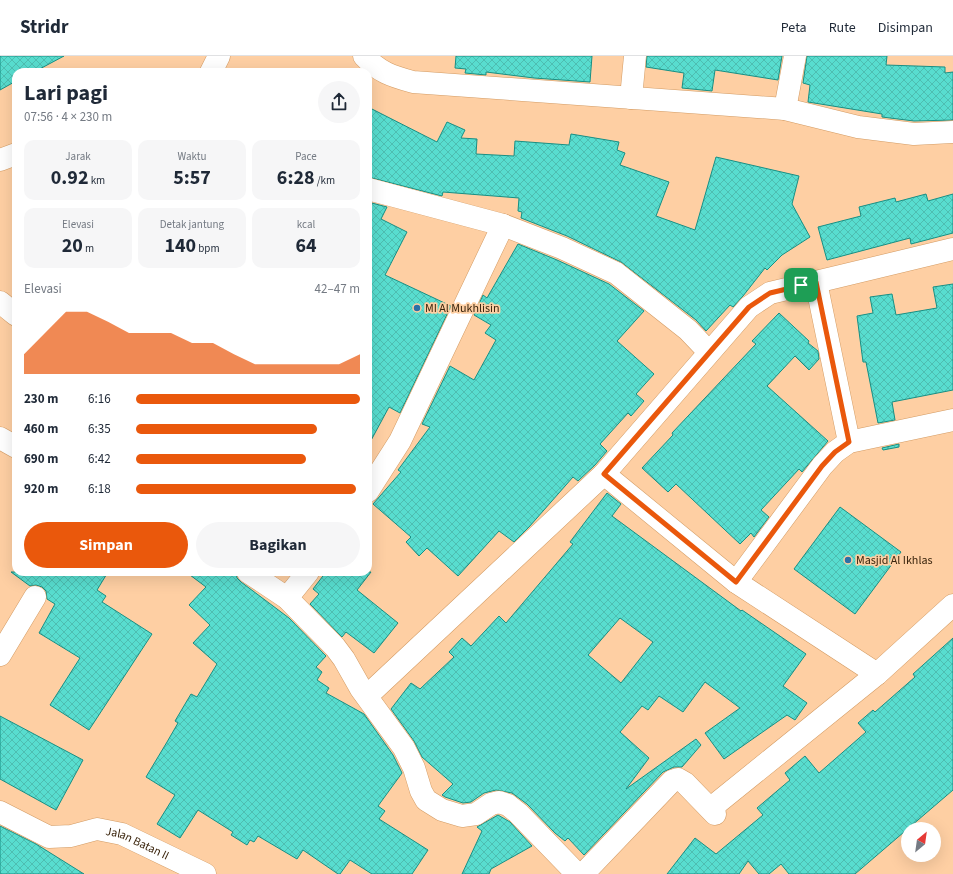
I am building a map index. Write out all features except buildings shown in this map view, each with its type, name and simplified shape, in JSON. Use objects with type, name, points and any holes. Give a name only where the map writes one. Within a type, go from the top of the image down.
[{"type":"street","points":[[214,68],[219,56]]},
{"type":"street","points":[[364,56],[375,68],[392,76],[413,82],[785,109],[858,127],[914,134],[953,132]]},
{"type":"street","points":[[631,98],[635,56]]},
{"type":"street","points":[[785,109],[795,56]]},
{"type":"street","points":[[0,160],[12,156]]},
{"type":"street","points":[[372,190],[503,224],[562,248],[616,273],[688,330],[709,352]]},
{"type":"street","points":[[372,485],[400,441],[503,224]]},
{"type":"street","points":[[367,696],[604,474],[749,307],[770,293],[953,248]]},
{"type":"street","points":[[816,282],[849,442]]},
{"type":"street","points":[[0,302],[12,312]]},
{"type":"street","points":[[736,582],[822,466],[835,452],[849,442],[953,420]]},
{"type":"street","points":[[0,438],[12,445]]},
{"type":"street","points":[[604,474],[736,582],[877,674]]},
{"type":"street","points":[[254,576],[287,598],[334,647],[404,748],[414,768],[420,791],[426,800],[442,810],[462,816],[476,814],[491,804],[499,802],[508,805],[518,813],[577,874]]},
{"type":"street","points":[[287,598],[305,576]]},
{"type":"street","points":[[0,655],[35,597]]},
{"type":"street","points":[[583,874],[672,781],[678,779],[685,783],[713,811],[877,674],[953,605]]},
{"type":"street","name":"Jalan Batan II","points":[[0,812],[49,837],[71,836],[97,829],[122,834],[205,874]]},
{"type":"place","name":"MI Al Mukhlisin","points":[[417,308]]},
{"type":"place","name":"Masjid Al Ikhlas","points":[[848,560]]},
{"type":"route","points":[[816,282],[849,442],[835,452],[822,466],[736,582],[604,474],[749,307],[770,293],[801,285],[816,282]]}]
